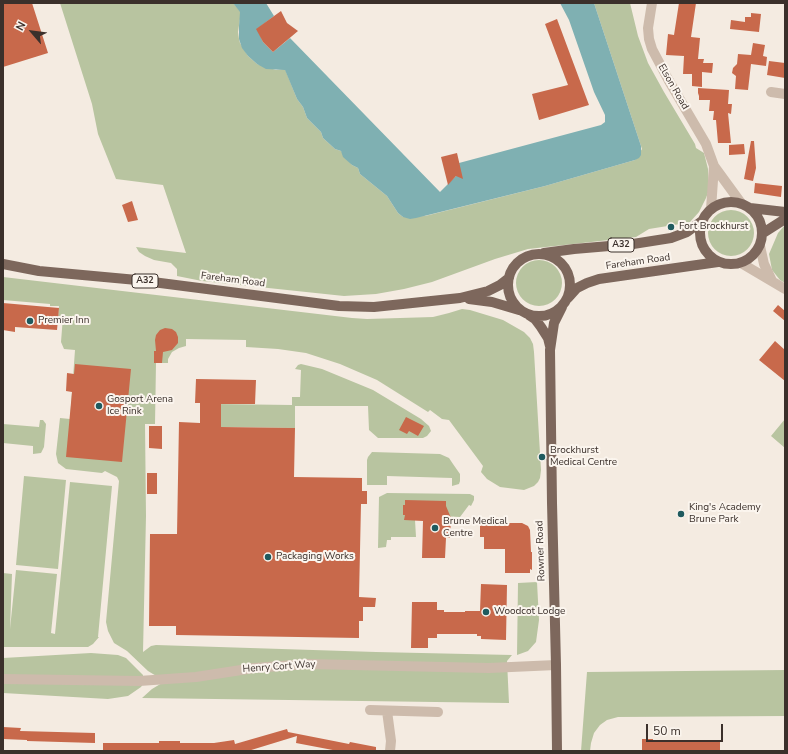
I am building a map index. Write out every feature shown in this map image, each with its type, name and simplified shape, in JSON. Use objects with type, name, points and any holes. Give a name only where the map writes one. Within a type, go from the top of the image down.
[{"type":"main road","points":[[746,205],[757,214],[761,223],[763,233],[760,246],[752,256],[741,263],[730,265],[718,262],[710,257],[704,249],[700,235],[702,221],[711,208],[720,203],[731,201],[785,212]]},
{"type":"main road","points":[[763,233],[785,220]]},
{"type":"main road","name":"Fareham Road","points":[[3,264],[39,271],[137,280],[339,306],[374,307],[460,298],[488,291],[500,285],[509,278],[513,269],[519,262],[527,257],[574,249],[633,244],[671,238],[687,232],[702,221]]},
{"type":"main road","points":[[526,313],[537,316],[546,316],[555,312],[564,303],[570,284],[570,278],[565,268],[553,257],[542,254],[536,255]]},
{"type":"main road","name":"Fareham Road","points":[[564,303],[577,288],[599,279],[718,262]]},
{"type":"main road","name":"Rowner Road","points":[[509,278],[510,295],[516,305],[535,319],[541,327],[548,338],[550,350],[557,751]]},
{"type":"main road","name":"Fareham Road","points":[[460,298],[492,302],[526,313]]},
{"type":"main road","name":"Rowner Road","points":[[550,350],[554,323],[564,303]]},
{"type":"street","name":"Elson Road","points":[[652,3],[648,28],[650,44],[669,81],[705,142],[714,166],[746,205]]},
{"type":"street","points":[[771,92],[785,94]]},
{"type":"street","name":"Elson Road","points":[[711,208],[714,166]]},
{"type":"street","points":[[760,246],[764,264],[772,281]]},
{"type":"street","points":[[741,263],[785,289]]},
{"type":"street","name":"Henry Cort Way","points":[[3,679],[139,681],[196,677],[254,668],[307,664],[489,668],[556,665]]},
{"type":"street","points":[[370,710],[438,712]]},
{"type":"street","points":[[388,711],[391,742],[390,751]]},
{"type":"green space","points":[[60,3],[233,3],[241,12],[238,32],[239,39],[248,56],[257,64],[276,70],[285,69],[297,99],[303,107],[307,118],[321,132],[323,138],[335,149],[341,151],[352,165],[358,168],[360,174],[387,196],[398,213],[403,217],[425,216],[545,186],[635,160],[642,149],[594,3],[630,3],[638,36],[648,63],[696,148],[704,153],[708,169],[709,190],[699,212],[690,222],[649,229],[636,237],[528,249],[495,259],[432,282],[376,294],[344,296],[202,281],[177,276],[177,269],[171,263],[154,260],[145,256],[139,252],[136,247],[186,253],[163,185],[116,179],[98,134],[92,104]]},
{"type":"green space","points":[[731,210],[744,214],[750,220],[754,233],[750,246],[744,252],[731,256],[718,252],[712,246],[708,233],[712,220],[718,214]]},
{"type":"green space","points":[[785,225],[785,283],[780,280],[772,270],[769,254],[778,233]]},
{"type":"green space","points":[[539,260],[552,264],[558,270],[562,283],[558,296],[552,302],[539,306],[526,302],[520,296],[516,283],[520,270],[526,264]]},
{"type":"green space","points":[[3,277],[352,318],[433,317],[462,309],[503,320],[524,332],[533,344],[534,352],[541,470],[538,482],[534,486],[524,490],[500,487],[487,479],[481,472],[483,466],[449,420],[442,419],[430,410],[428,412],[377,380],[340,364],[306,353],[246,347],[246,340],[186,339],[186,346],[172,352],[168,359],[168,363],[156,363],[155,424],[145,424],[146,516],[143,652],[151,646],[156,645],[512,655],[507,661],[509,703],[142,698],[162,683],[158,677],[148,671],[127,651],[114,643],[108,631],[106,622],[119,481],[117,477],[105,471],[102,473],[66,469],[58,463],[56,454],[60,418],[70,419],[75,350],[64,349],[61,342],[63,316],[58,316],[59,306],[3,300]]},
{"type":"green space","points":[[301,364],[322,369],[373,390],[421,419],[429,426],[431,431],[423,438],[378,438],[369,430],[368,406],[295,406],[295,428],[221,427],[217,404],[292,405],[292,397],[300,397],[301,370],[295,369]]},
{"type":"green space","points":[[785,419],[785,448],[771,436]]},
{"type":"green space","points":[[40,420],[43,420],[46,424],[44,447],[41,453],[33,454],[33,446],[3,443],[3,424],[39,427]]},
{"type":"green space","points":[[372,452],[440,454],[449,458],[460,474],[459,484],[452,486],[452,478],[387,476],[387,485],[367,485],[367,460]]},
{"type":"green space","points":[[24,476],[66,480],[58,569],[16,565]]},
{"type":"green space","points":[[70,482],[112,486],[99,637],[88,647],[3,647],[3,573],[12,574],[10,629],[16,570],[57,574],[51,633],[55,634]]},
{"type":"green space","points":[[387,493],[470,494],[474,496],[474,500],[471,506],[469,505],[460,517],[442,516],[415,520],[416,537],[391,537],[391,540],[387,540],[386,547],[378,548],[379,497]]},
{"type":"green space","points":[[537,582],[539,620],[536,642],[528,651],[517,655],[518,583]]},
{"type":"green space","points":[[91,653],[118,655],[126,658],[143,675],[143,684],[128,696],[108,699],[3,693],[3,658]]},
{"type":"green space","points":[[785,670],[785,716],[618,717],[607,720],[600,725],[594,733],[590,751],[581,751],[587,672]]},
{"type":"water","points":[[233,3],[266,3],[274,16],[257,29],[263,42],[273,52],[290,38],[440,192],[456,176],[459,163],[601,125],[605,122],[605,115],[594,92],[569,20],[560,3],[594,3],[641,146],[641,155],[635,160],[545,186],[416,218],[410,219],[403,217],[398,213],[387,196],[360,174],[358,168],[343,157],[341,151],[335,149],[323,138],[321,132],[307,118],[285,70],[266,69],[257,64],[248,56],[242,48],[239,39],[240,12]]},
{"type":"building","points":[[3,3],[32,3],[48,53],[3,67]]},
{"type":"building","points":[[679,3],[696,3],[691,37],[700,38],[698,59],[704,59],[703,63],[713,63],[712,73],[702,72],[702,87],[692,86],[692,74],[683,74],[684,56],[666,55],[668,34],[674,35]]},
{"type":"building","points":[[281,11],[287,23],[298,31],[273,52],[263,42],[256,29]]},
{"type":"building","points":[[751,13],[761,14],[759,32],[730,29],[731,20],[745,22],[745,17],[751,17]]},
{"type":"building","points":[[557,19],[589,105],[539,120],[532,94],[568,85],[545,24]]},
{"type":"building","points":[[753,43],[765,45],[763,56],[767,57],[766,66],[751,64],[748,90],[735,89],[736,76],[732,73],[733,68],[737,64],[738,54],[751,55]]},
{"type":"building","points":[[769,61],[785,63],[785,78],[767,75]]},
{"type":"building","points":[[698,88],[729,90],[728,104],[732,104],[731,114],[728,113],[731,143],[718,143],[716,120],[713,120],[714,111],[709,111],[710,100],[699,100]]},
{"type":"building","points":[[751,141],[754,141],[756,168],[753,181],[744,179]]},
{"type":"building","points":[[744,144],[745,154],[729,155],[729,145]]},
{"type":"building","points":[[457,153],[463,179],[456,176],[448,185],[441,157]]},
{"type":"building","points":[[755,183],[782,186],[781,197],[754,193]]},
{"type":"building","points":[[132,201],[138,220],[128,222],[122,205]]},
{"type":"building","name":"Premier Inn","points":[[3,303],[59,308],[57,330],[15,327],[15,332],[3,330]]},
{"type":"building","points":[[778,305],[785,311],[785,321],[773,311]]},
{"type":"building","points":[[165,328],[172,329],[176,332],[178,343],[172,350],[163,352],[162,363],[154,363],[156,335],[160,330]]},
{"type":"building","points":[[775,341],[785,350],[785,381],[759,360]]},
{"type":"building","name":"Gosport Arena Ice Rink","points":[[75,364],[131,369],[122,462],[66,457],[72,392],[66,391],[67,373],[74,374]]},
{"type":"building","name":"Packaging Works","points":[[196,379],[256,380],[255,404],[221,404],[221,427],[295,428],[294,477],[362,478],[362,491],[367,491],[367,504],[361,504],[359,597],[376,598],[375,607],[363,607],[363,621],[359,621],[359,638],[176,635],[176,626],[149,626],[150,534],[177,534],[179,422],[200,423],[200,403],[195,403]]},
{"type":"building","points":[[406,417],[424,426],[418,436],[409,431],[407,434],[399,430]]},
{"type":"building","points":[[149,426],[162,426],[162,449],[149,448]]},
{"type":"building","points":[[147,473],[157,473],[157,494],[147,494]]},
{"type":"building","name":"Brune Medical Centre","points":[[405,500],[446,501],[446,506],[451,518],[450,538],[446,538],[445,558],[422,558],[423,521],[404,520],[405,515],[403,515],[403,505],[405,505]]},
{"type":"building","points":[[484,521],[522,523],[528,526],[530,530],[532,552],[532,570],[530,569],[530,573],[505,573],[505,549],[484,549],[484,537],[480,537],[480,523],[484,523]]},
{"type":"building","name":"Woodcot Lodge","points":[[481,584],[507,585],[506,640],[481,639],[481,636],[477,636],[477,634],[437,634],[437,638],[428,638],[428,648],[411,648],[412,602],[437,602],[437,610],[444,610],[444,612],[480,611]]},
{"type":"building","points":[[3,727],[21,728],[20,731],[95,733],[95,743],[3,739]]},
{"type":"building","points":[[287,729],[288,732],[349,744],[350,742],[376,747],[376,751],[338,751],[296,743],[297,736],[248,751],[103,751],[103,743],[159,743],[159,741],[180,741],[180,743],[214,743],[234,740],[235,744]]},
{"type":"building","points":[[642,739],[653,739],[653,741],[720,742],[720,751],[642,751]]},
{"type":"place","name":"Fort Brockhurst","points":[[671,227]]},
{"type":"place","name":"Premier Inn","points":[[30,321]]},
{"type":"place","name":"Gosport Arena Ice Rink","points":[[99,406]]},
{"type":"place","name":"Brockhurst Medical Centre","points":[[542,457]]},
{"type":"place","name":"King's Academy Brune Park","points":[[681,514]]},
{"type":"place","name":"Brune Medical Centre","points":[[435,528]]},
{"type":"place","name":"Packaging Works","points":[[268,557]]},
{"type":"place","name":"Woodcot Lodge","points":[[486,612]]}]
